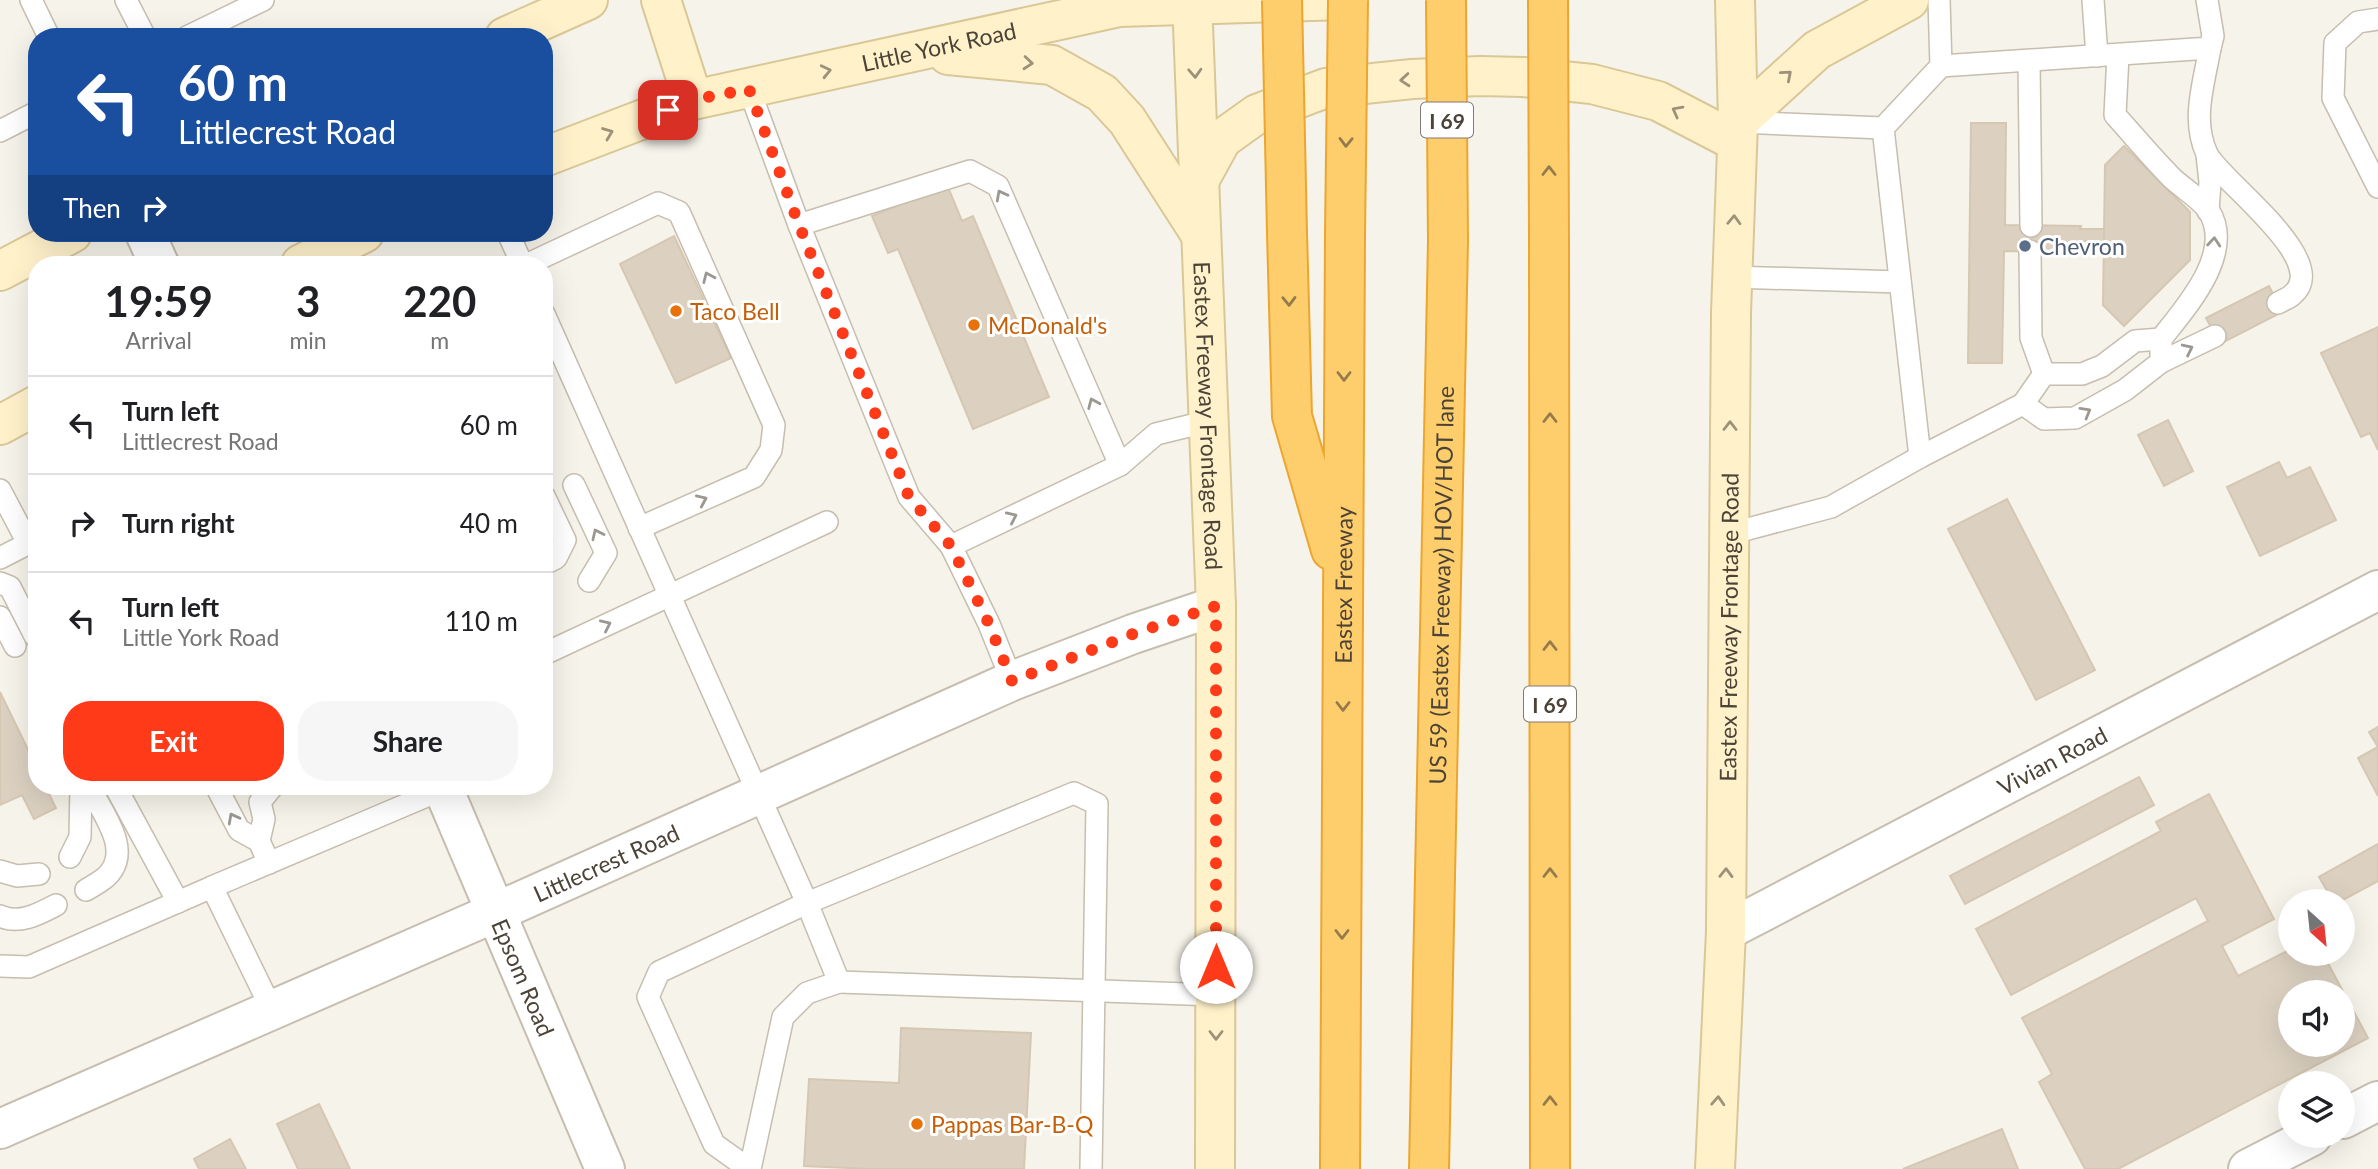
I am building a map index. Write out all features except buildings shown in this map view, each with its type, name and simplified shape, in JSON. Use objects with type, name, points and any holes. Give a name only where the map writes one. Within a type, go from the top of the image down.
[{"type":"highway","points":[[1282,0],[1292,416],[1343,589]]},
{"type":"highway","name":"Eastex Freeway","points":[[1340,1169],[1346,0]]},
{"type":"highway","name":"US 59 (Eastex Freeway) HOV/HOT lane","points":[[1429,1169],[1448,241],[1446,0]]},
{"type":"highway","name":"I 69","points":[[1548,0],[1550,1169]]},
{"type":"main road","points":[[525,28],[588,0]]},
{"type":"main road","points":[[662,0],[693,100]]},
{"type":"main road","name":"Little York Road","points":[[553,154],[693,100],[1119,7],[1346,0]]},
{"type":"main road","name":"Eastex Freeway Frontage Road","points":[[1715,1169],[1726,931],[1732,277],[1738,132],[1735,0]]},
{"type":"main road","points":[[1200,179],[1222,139],[1256,114],[1326,88],[1412,79],[1523,77],[1592,85],[1658,101],[1738,132],[1817,50],[1909,0]]},
{"type":"main road","name":"Eastex Freeway Frontage Road","points":[[1193,3],[1216,606],[1215,1169]]},
{"type":"main road","points":[[911,52],[1052,65],[1093,87],[1127,120],[1202,237]]},
{"type":"main road","points":[[28,256],[55,242]]},
{"type":"main road","points":[[317,256],[346,242]]},
{"type":"main road","points":[[0,271],[28,256]]},
{"type":"main road","points":[[0,425],[28,410]]},
{"type":"street","name":"Vivian Road","points":[[1726,931],[2378,590]]},
{"type":"street","name":"Littlecrest Road","points":[[0,1129],[494,913],[1012,681],[1133,634],[1216,606]]},
{"type":"street","name":"Epsom Road","points":[[445,795],[605,1169]]},
{"type":"street","points":[[2355,1113],[2378,1101]]},
{"type":"street","points":[[2248,1169],[2289,1148]]},
{"type":"lane","points":[[31,0],[45,28]]},
{"type":"lane","points":[[126,0],[140,28]]},
{"type":"lane","points":[[205,28],[263,0]]},
{"type":"lane","points":[[1938,0],[1941,66]]},
{"type":"lane","points":[[2093,0],[2108,55],[2115,115],[2173,178],[2208,211]]},
{"type":"lane","points":[[2161,362],[2161,339],[2193,299],[2210,269],[2216,233],[2208,211],[2210,182],[2207,155],[2197,121],[2213,36],[2207,0]]},
{"type":"lane","points":[[2378,19],[2358,22],[2335,43],[2333,99],[2378,187]]},
{"type":"lane","points":[[1738,132],[1883,128],[1941,66],[2210,48]]},
{"type":"lane","points":[[2029,61],[2031,226]]},
{"type":"lane","points":[[749,89],[799,225],[909,497],[951,546],[989,624],[1012,681]]},
{"type":"lane","points":[[0,131],[28,117]]},
{"type":"lane","points":[[1883,128],[1920,457]]},
{"type":"lane","points":[[2207,155],[2274,226],[2298,258],[2301,279],[2295,294],[2278,303]]},
{"type":"lane","points":[[799,225],[970,171],[998,186],[1120,466]]},
{"type":"lane","points":[[545,256],[657,203],[678,212],[774,425],[771,450],[754,478],[639,528]]},
{"type":"lane","points":[[2030,251],[2031,338],[2044,374]]},
{"type":"lane","points":[[1732,277],[1900,282]]},
{"type":"lane","points":[[2023,404],[2044,419],[2075,418],[2125,390],[2161,362],[2215,336]]},
{"type":"lane","points":[[553,339],[807,903],[839,982]]},
{"type":"lane","points":[[2044,374],[2082,374],[2102,366],[2135,341],[2161,339]]},
{"type":"lane","points":[[1729,534],[1831,507],[2023,404],[2044,374]]},
{"type":"lane","points":[[951,546],[1120,466],[1156,434],[1209,421]]},
{"type":"lane","points":[[574,485],[606,553],[589,581]]},
{"type":"lane","points":[[0,490],[28,533]]},
{"type":"lane","points":[[553,515],[565,540],[553,560]]},
{"type":"lane","points":[[553,650],[827,522]]},
{"type":"lane","points":[[0,558],[28,544]]},
{"type":"lane","points":[[0,583],[10,587],[28,621]]},
{"type":"lane","points":[[0,617],[15,646]]},
{"type":"lane","points":[[1091,1169],[1094,991],[1097,804],[1074,793],[807,903],[659,972],[648,997],[714,1144],[750,1169],[783,1017],[807,993],[839,982],[1094,991],[1216,995]]},
{"type":"lane","points":[[70,857],[80,837],[80,795]]},
{"type":"lane","points":[[86,890],[106,877],[118,860],[117,841],[94,795]]},
{"type":"lane","points":[[121,795],[177,902]]},
{"type":"lane","points":[[221,795],[239,830],[259,841],[269,863]]},
{"type":"lane","points":[[259,841],[264,819],[260,802],[266,795]]},
{"type":"lane","points":[[0,966],[29,967],[424,795]]},
{"type":"lane","points":[[0,871],[17,876],[39,874]]},
{"type":"lane","points":[[212,887],[272,1010]]},
{"type":"lane","points":[[0,916],[8,920],[33,917],[56,905]]},
{"type":"place","name":"Chevron","points":[[2025,246]]},
{"type":"place","name":"Taco Bell","points":[[676,311]]},
{"type":"place","name":"McDonald's","points":[[974,325]]},
{"type":"place","name":"Pappas Bar-B-Q","points":[[917,1124]]},
{"type":"route","points":[[668,110],[693,100],[749,89],[799,225],[909,497],[951,546],[989,624],[1012,681],[1133,634],[1216,606],[1216,967]]}]
